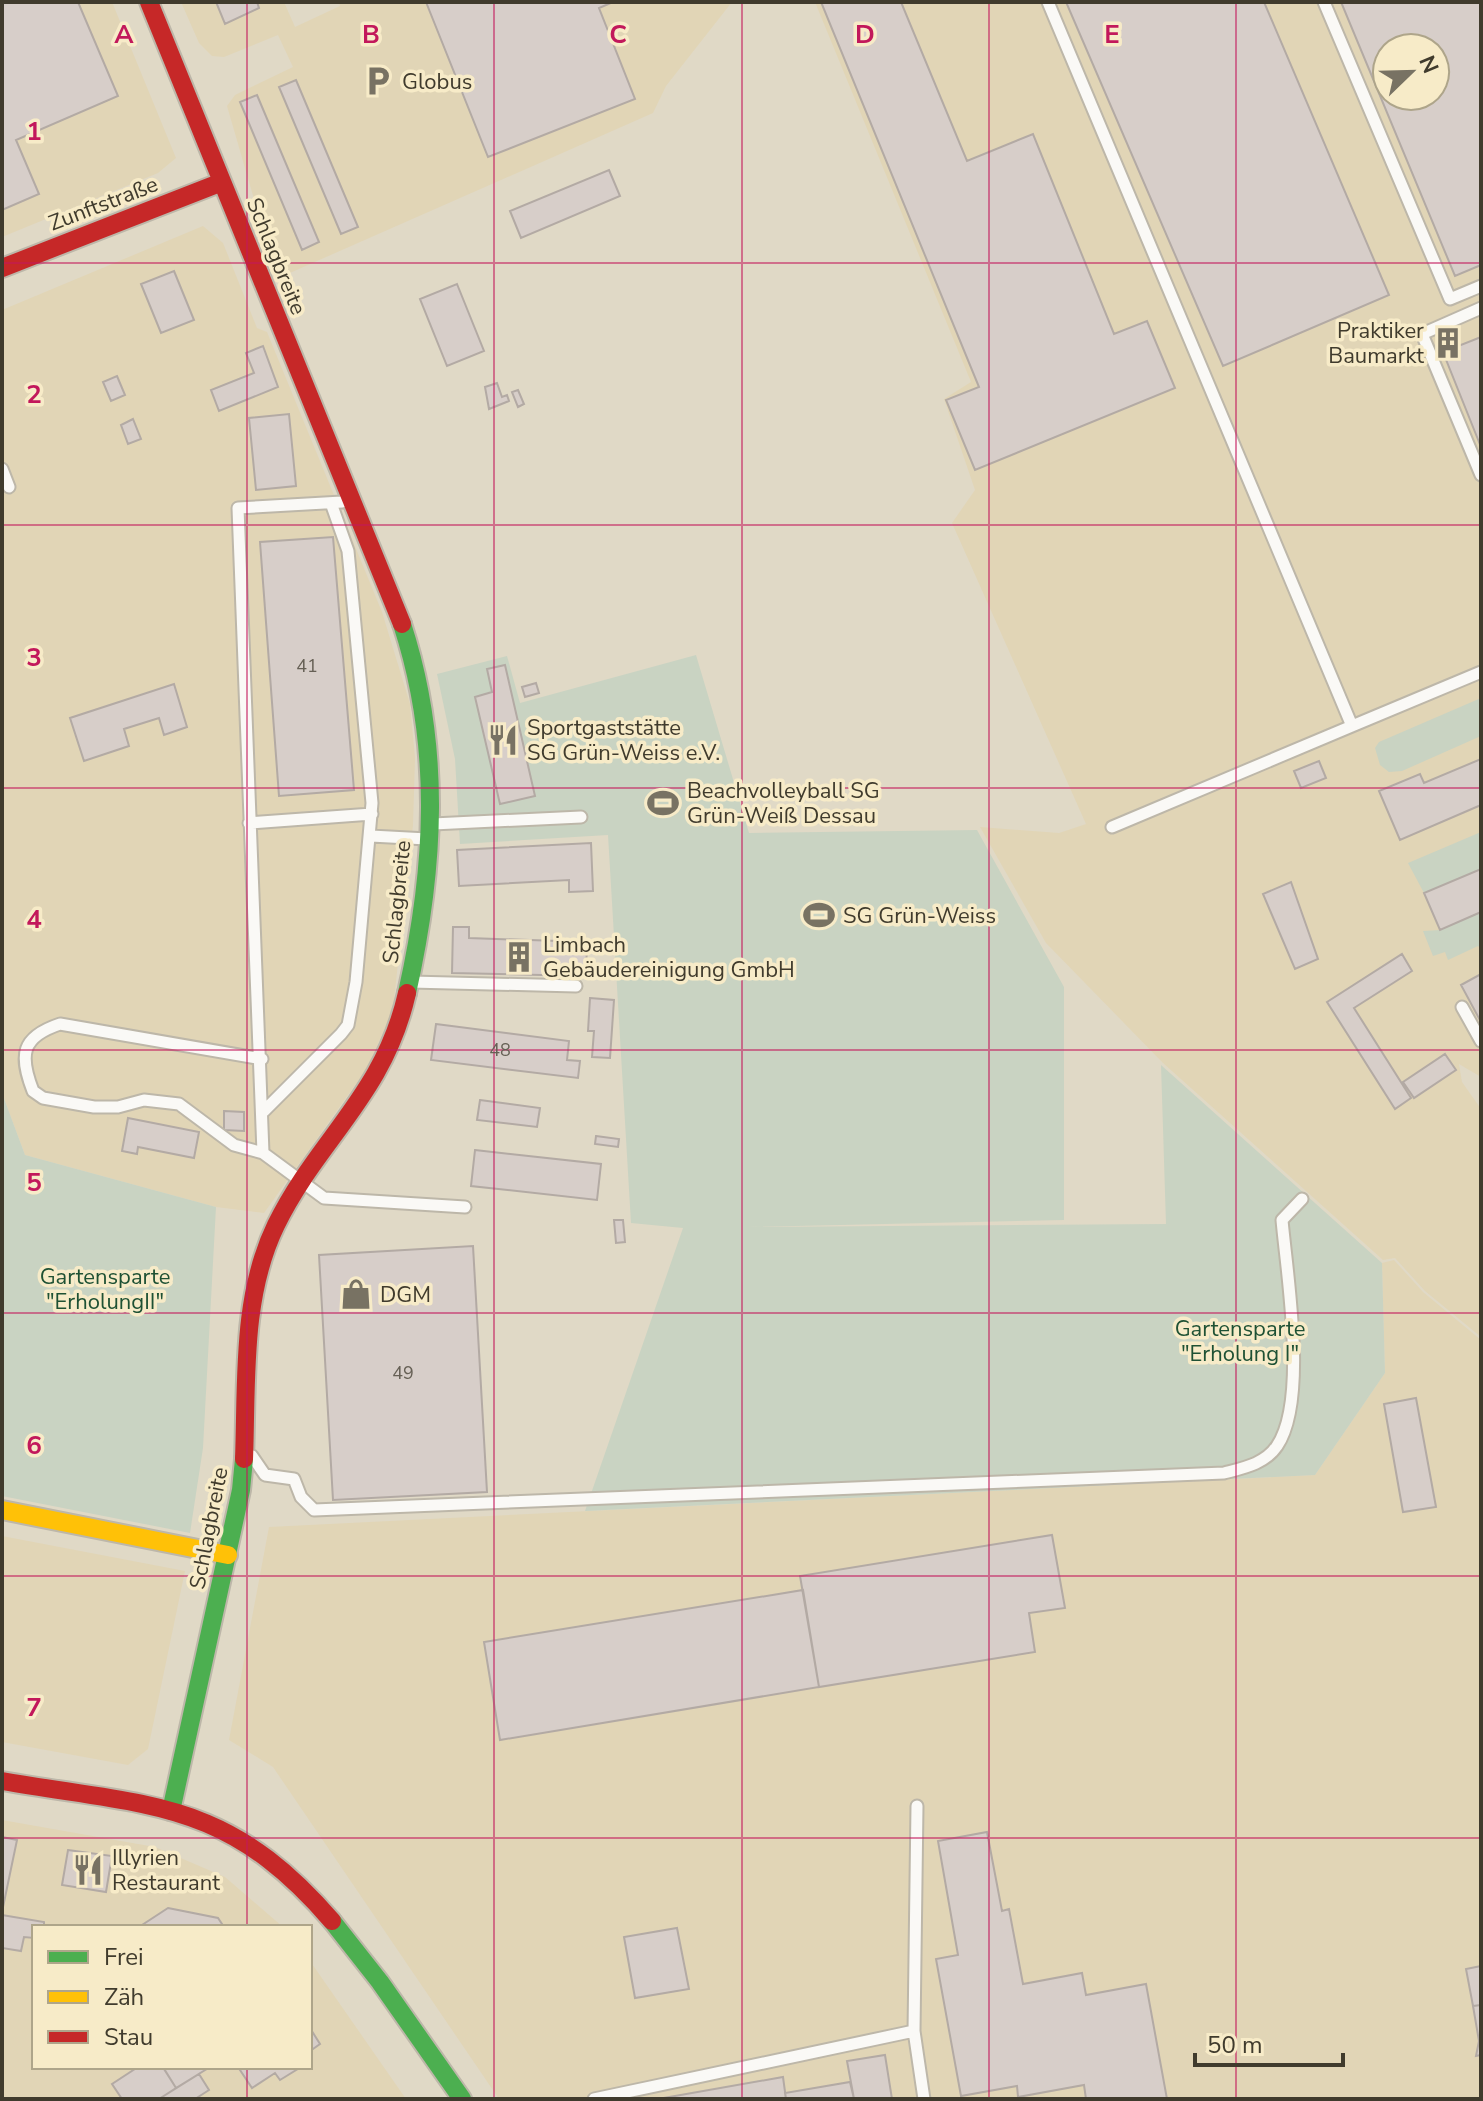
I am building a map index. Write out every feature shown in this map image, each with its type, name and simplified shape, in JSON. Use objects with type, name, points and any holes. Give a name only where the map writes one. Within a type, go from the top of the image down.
[{"type":"street","name":"Schlagbreite","points":[[149,2],[394,601],[420,686],[430,754],[428,832],[411,982],[397,1034],[374,1080],[301,1182],[271,1235],[253,1296],[247,1449],[228,1555],[171,1811]]},
{"type":"street","name":"Zunftstraße","points":[[2,268],[222,182]]},
{"type":"street","points":[[2,1510],[228,1555]]},
{"type":"street","points":[[2,1781],[171,1811],[205,1820],[234,1834],[284,1872],[350,1945],[462,2099]]},
{"type":"lane","points":[[1048,2],[1352,726]]},
{"type":"lane","points":[[1324,2],[1450,299],[1481,286]]},
{"type":"lane","points":[[1481,308],[1422,334],[1481,475]]},
{"type":"lane","points":[[2,469],[9,487]]},
{"type":"lane","points":[[263,1153],[262,1059],[249,823],[238,508],[331,503],[353,496]]},
{"type":"lane","points":[[264,1111],[348,1025],[371,836],[372,814],[348,551],[331,503]]},
{"type":"lane","points":[[1112,827],[1481,672]]},
{"type":"lane","points":[[249,823],[372,814]]},
{"type":"lane","points":[[371,836],[581,817]]},
{"type":"lane","points":[[411,982],[576,986]]},
{"type":"lane","points":[[1462,1007],[1481,1041]]},
{"type":"lane","points":[[262,1059],[75,1024],[46,1028],[27,1044],[25,1054],[33,1091],[43,1098],[94,1107],[118,1107],[144,1100],[179,1104],[234,1145],[263,1153],[324,1198],[465,1207]]},
{"type":"lane","points":[[247,1449],[265,1475],[294,1479],[301,1497],[314,1510],[1224,1473],[1254,1466],[1277,1446],[1294,1400],[1282,1220],[1302,1199]]},
{"type":"lane","points":[[917,1806],[914,2031],[924,2099]]},
{"type":"lane","points":[[594,2099],[914,2031]]},
{"type":"shaded area","points":[[2,2],[112,2],[176,158],[158,173],[2,237]]},
{"type":"shaded area","points":[[181,2],[284,2],[295,27],[340,6],[339,2],[732,2],[666,86],[653,113],[283,276],[265,237],[227,106],[235,95],[293,67],[278,35],[224,57],[212,56],[199,43]]},
{"type":"shaded area","points":[[815,2],[1481,2],[1481,1077],[1459,1064],[1462,1082],[1481,1109],[1481,1337],[1425,1291],[1395,1258],[1383,1260],[1163,1063],[1046,943],[980,827],[1059,833],[1086,824],[952,523],[975,490],[944,399],[971,382]]},
{"type":"shaded area","points":[[203,226],[223,243],[257,328],[267,332],[382,612],[410,704],[415,758],[413,825],[393,1009],[368,1067],[264,1213],[216,1207],[25,1155],[2,1093],[2,310]]},
{"type":"shaded area","points":[[1394,1260],[1423,1292],[1481,1340],[1481,2099],[499,2099],[273,1767],[229,1740],[269,1527],[1315,1475],[1385,1373],[1382,1263]]},
{"type":"shaded area","points":[[2,1536],[185,1571],[148,1749],[128,1765],[2,1742]]},
{"type":"shaded area","points":[[2,1820],[155,1847],[225,1877],[281,1925],[32,1925],[32,2069],[312,2069],[312,1964],[406,2099],[2,2099]]},
{"type":"green space","name":"Gartensparte \"Erholung I\"","points":[[696,655],[749,833],[977,830],[1064,987],[1064,1220],[746,1227],[1166,1224],[1161,1065],[1382,1263],[1385,1373],[1315,1475],[585,1511],[683,1228],[631,1223],[608,835],[460,844],[455,759],[437,674],[507,656],[520,703]]},
{"type":"green space","points":[[1481,698],[1481,736],[1402,771],[1389,772],[1380,765],[1375,748],[1379,742]]},
{"type":"green space","points":[[1481,832],[1481,869],[1424,893],[1408,863]]},
{"type":"green space","points":[[1481,912],[1481,949],[1478,946],[1448,960],[1445,952],[1433,956],[1423,931],[1440,930]]},
{"type":"green space","name":"Gartensparte \"ErholungII\"","points":[[2,1093],[25,1155],[216,1207],[203,1448],[190,1533],[2,1496]]},
{"type":"building","points":[[2,2],[78,2],[118,96],[16,140],[39,194],[2,210]]},
{"type":"building","points":[[216,2],[257,2],[259,8],[225,24]]},
{"type":"building","points":[[426,2],[613,2],[599,8],[635,99],[488,157]]},
{"type":"building","points":[[821,2],[901,2],[967,161],[1033,134],[1114,334],[1147,321],[1175,388],[975,470],[946,400],[979,387]]},
{"type":"building","points":[[1066,2],[1264,2],[1389,295],[1223,366]]},
{"type":"building","points":[[1341,2],[1481,2],[1481,265],[1455,276],[1387,112],[1451,112],[1451,32],[1371,32],[1371,74]]},
{"type":"building","points":[[296,80],[358,227],[341,234],[279,87]]},
{"type":"building","points":[[257,95],[319,242],[302,250],[240,102]]},
{"type":"building","points":[[609,170],[620,196],[521,238],[510,211]]},
{"type":"building","points":[[174,271],[194,320],[161,333],[141,284]]},
{"type":"building","points":[[457,284],[484,351],[447,366],[420,299]]},
{"type":"building","name":"Praktiker Baumarkt","points":[[1453,336],[1456,344],[1443,350],[1439,342]]},
{"type":"building","points":[[1481,337],[1481,447],[1443,352]]},
{"type":"building","points":[[263,346],[278,387],[219,411],[211,390],[254,373],[246,353]]},
{"type":"building","points":[[117,376],[125,395],[111,401],[103,382]]},
{"type":"building","points":[[497,383],[502,397],[507,395],[509,401],[489,409],[485,387]]},
{"type":"building","points":[[518,390],[524,404],[518,407],[512,392]]},
{"type":"building","points":[[289,414],[296,486],[256,490],[249,418]]},
{"type":"building","points":[[133,419],[141,439],[128,444],[121,425]]},
{"type":"building","points":[[333,537],[354,790],[279,796],[260,542]]},
{"type":"building","points":[[505,665],[535,796],[500,804],[475,697],[492,692],[487,669]]},
{"type":"building","points":[[536,683],[539,693],[525,697],[522,687]]},
{"type":"building","points":[[174,684],[187,727],[164,735],[159,718],[124,729],[129,746],[84,761],[70,718]]},
{"type":"building","points":[[1481,759],[1481,805],[1400,840],[1379,791],[1420,774],[1424,783]]},
{"type":"building","points":[[1319,761],[1326,778],[1301,788],[1294,771]]},
{"type":"building","points":[[591,843],[593,891],[569,892],[569,880],[459,886],[457,850]]},
{"type":"building","points":[[1481,869],[1481,912],[1440,930],[1424,893]]},
{"type":"building","points":[[1291,882],[1318,959],[1295,969],[1263,894]]},
{"type":"building","name":"Limbach Gebäudereinigung GmbH","points":[[453,927],[469,927],[469,938],[587,942],[586,976],[452,973]]},
{"type":"building","points":[[1402,954],[1412,971],[1354,1008],[1411,1098],[1395,1109],[1327,1002]]},
{"type":"building","points":[[1481,974],[1481,1022],[1461,985]]},
{"type":"building","points":[[590,998],[614,1000],[610,1058],[592,1057],[594,1031],[588,1031]]},
{"type":"building","points":[[436,1024],[569,1041],[567,1060],[580,1061],[578,1078],[431,1060]]},
{"type":"building","points":[[1445,1054],[1456,1070],[1414,1098],[1403,1082]]},
{"type":"building","points":[[480,1100],[540,1108],[537,1127],[477,1120]]},
{"type":"building","points":[[224,1111],[244,1112],[244,1131],[224,1130]]},
{"type":"building","points":[[128,1118],[199,1132],[194,1158],[138,1147],[137,1154],[122,1151]]},
{"type":"building","points":[[596,1136],[619,1139],[618,1147],[595,1144]]},
{"type":"building","points":[[475,1150],[601,1164],[597,1200],[471,1186]]},
{"type":"building","points":[[614,1220],[623,1220],[625,1242],[616,1243]]},
{"type":"building","points":[[473,1246],[487,1492],[333,1500],[319,1255]]},
{"type":"building","points":[[1416,1398],[1436,1507],[1403,1512],[1384,1404]]},
{"type":"building","points":[[1052,1535],[1065,1608],[1029,1613],[1035,1652],[819,1687],[800,1576]]},
{"type":"building","points":[[803,1590],[819,1687],[500,1740],[484,1642]]},
{"type":"building","points":[[987,1832],[1002,1911],[1009,1909],[1023,1984],[1082,1973],[1086,1995],[1146,1984],[1167,2099],[1086,2099],[1084,2085],[1018,2097],[1017,2086],[961,2096],[936,1959],[958,1955],[938,1841]]},
{"type":"building","points":[[2,1837],[17,1840],[2,1912]]},
{"type":"building","points":[[68,1850],[112,1856],[106,1892],[62,1885]]},
{"type":"building","points":[[168,1908],[218,1918],[223,1925],[142,1925]]},
{"type":"building","points":[[2,1915],[44,1922],[44,1925],[32,1925],[32,1938],[24,1937],[21,1951],[2,1948]]},
{"type":"building","points":[[677,1928],[689,1989],[635,1998],[624,1937]]},
{"type":"building","points":[[1481,1966],[1481,2005],[1473,2006],[1466,1969]]},
{"type":"building","points":[[1481,2005],[1481,2055],[1476,2056],[1479,2041],[1473,2006]]},
{"type":"building","points":[[312,2031],[320,2044],[312,2050]]},
{"type":"building","points":[[885,2055],[892,2099],[854,2099],[847,2061]]},
{"type":"building","points":[[135,2069],[164,2069],[176,2088],[159,2099],[122,2099],[112,2084]]},
{"type":"building","points":[[164,2069],[207,2069],[176,2088]]},
{"type":"building","points":[[239,2069],[298,2069],[280,2080],[275,2073],[252,2088]]},
{"type":"building","points":[[199,2074],[209,2090],[195,2099],[159,2099]]},
{"type":"building","points":[[783,2077],[786,2099],[658,2099]]},
{"type":"building","points":[[850,2082],[854,2099],[786,2099],[785,2093]]},
{"type":"traffic: fast","points":[[402,624],[424,716],[430,808],[424,900],[407,993]]},
{"type":"traffic: fast","points":[[171,1811],[241,1490],[244,1459]]},
{"type":"traffic: fast","points":[[332,1921],[380,1982],[462,2099]]},
{"type":"traffic: slow","points":[[2,1510],[228,1555]]},
{"type":"traffic: jam","points":[[149,2],[402,624]]},
{"type":"traffic: jam","points":[[2,268],[222,182]]},
{"type":"traffic: jam","points":[[244,1459],[251,1310],[265,1253],[293,1195],[367,1089],[383,1060],[407,993]]},
{"type":"traffic: jam","points":[[2,1781],[144,1804],[220,1830],[257,1851],[293,1881],[332,1921]]},
{"type":"place","name":"Globus","points":[[378,81]]},
{"type":"place","name":"Praktiker Baumarkt","points":[[1448,343]]},
{"type":"place","name":"Sportgaststätte SG Grün-Weiss e.V.","points":[[503,740]]},
{"type":"place","name":"Beachvolleyball SG Grün-Weiß Dessau","points":[[663,803]]},
{"type":"place","name":"SG Grün-Weiss","points":[[819,915]]},
{"type":"place","name":"Limbach Gebäudereinigung GmbH","points":[[519,957]]},
{"type":"place","name":"DGM","points":[[356,1294]]},
{"type":"place","name":"Illyrien Restaurant","points":[[88,1870]]}]
